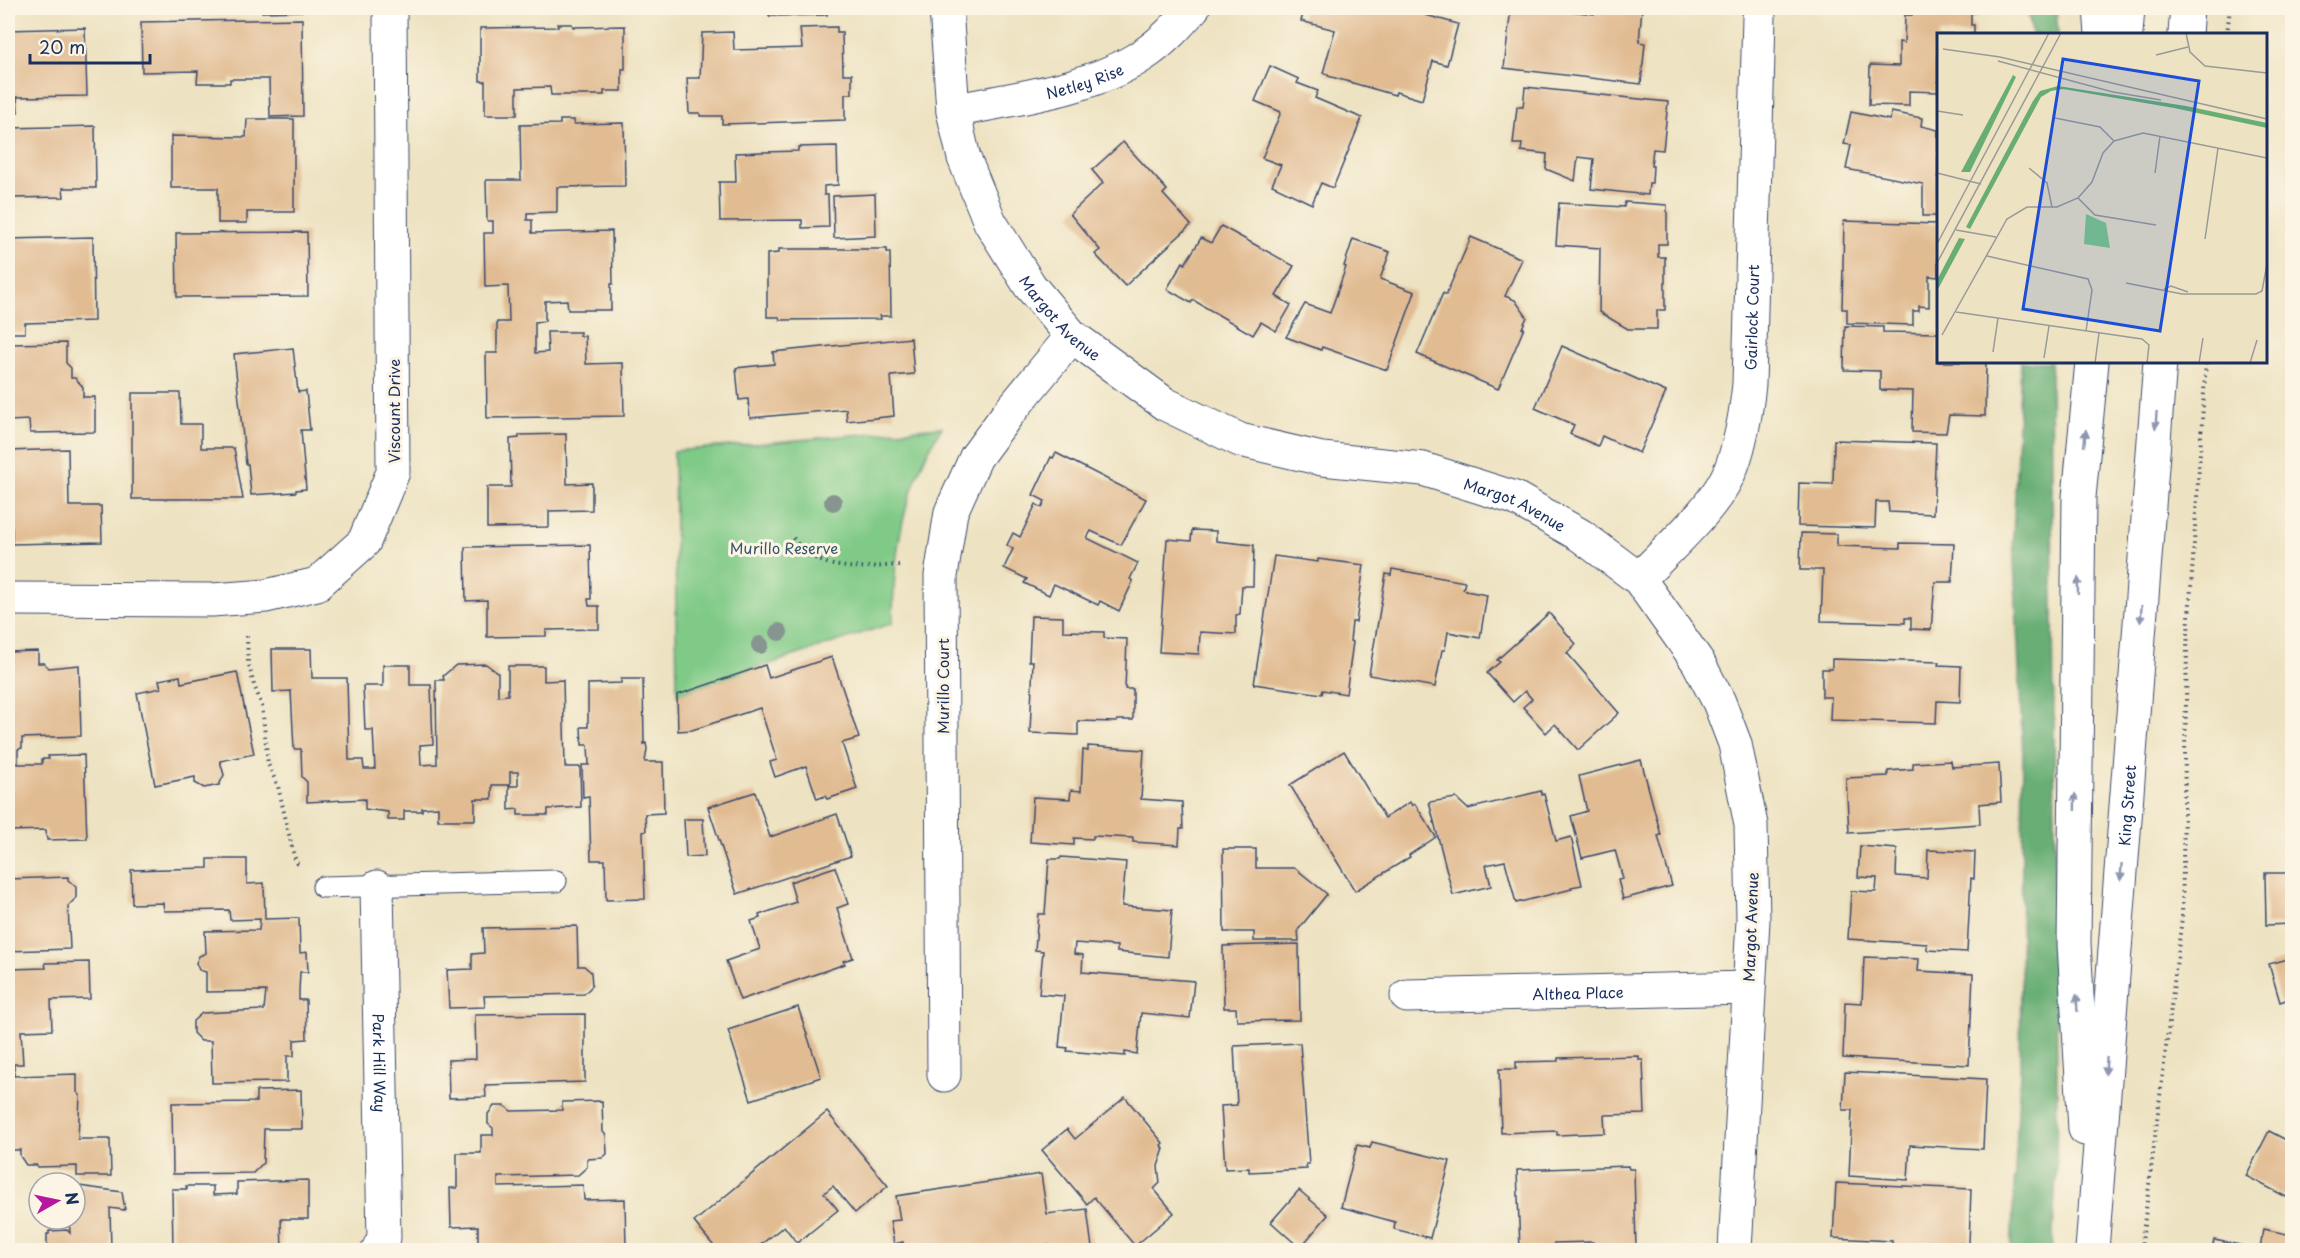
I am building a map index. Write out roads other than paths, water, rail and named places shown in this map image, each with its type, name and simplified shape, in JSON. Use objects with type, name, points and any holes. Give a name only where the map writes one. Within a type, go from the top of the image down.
[{"type":"street","name":"Viscount Drive","points":[[8,599],[212,600],[266,596],[317,584],[364,542],[393,472],[390,8]]},
{"type":"street","name":"Margot Avenue","points":[[946,8],[953,111],[964,158],[990,222],[1030,286],[1072,336],[1165,405],[1240,440],[1322,459],[1423,469],[1515,498],[1580,535],[1638,579],[1698,662],[1719,702],[1736,744],[1751,825],[1753,920],[1735,1251]]},
{"type":"street","name":"Netley Rise","points":[[953,111],[1084,82],[1114,70],[1142,56],[1169,36],[1193,8]]},
{"type":"street","points":[[2100,8],[2102,33]]},
{"type":"street","points":[[2126,33],[2128,8]]},
{"type":"street","points":[[2185,33],[2187,8]]},
{"type":"street","name":"Gairlock Court","points":[[1638,579],[1713,500],[1732,468],[1744,428],[1749,384],[1759,17]]},
{"type":"street","name":"Murillo Court","points":[[944,1075],[941,576],[951,512],[976,457],[1007,415],[1072,336]]},
{"type":"street","name":"King Street","points":[[2092,363],[2079,497],[2074,944],[2092,1251]]},
{"type":"street","name":"King Street","points":[[2092,1251],[2160,363]]},
{"type":"street","name":"Park Hill Way","points":[[377,887],[384,1246]]},
{"type":"street","name":"Althea Place","points":[[1407,996],[1748,988]]},
{"type":"lane","points":[[323,887],[556,881]]},
{"type":"park label","name":"Murillo Reserve","points":[[784,547]]}]
